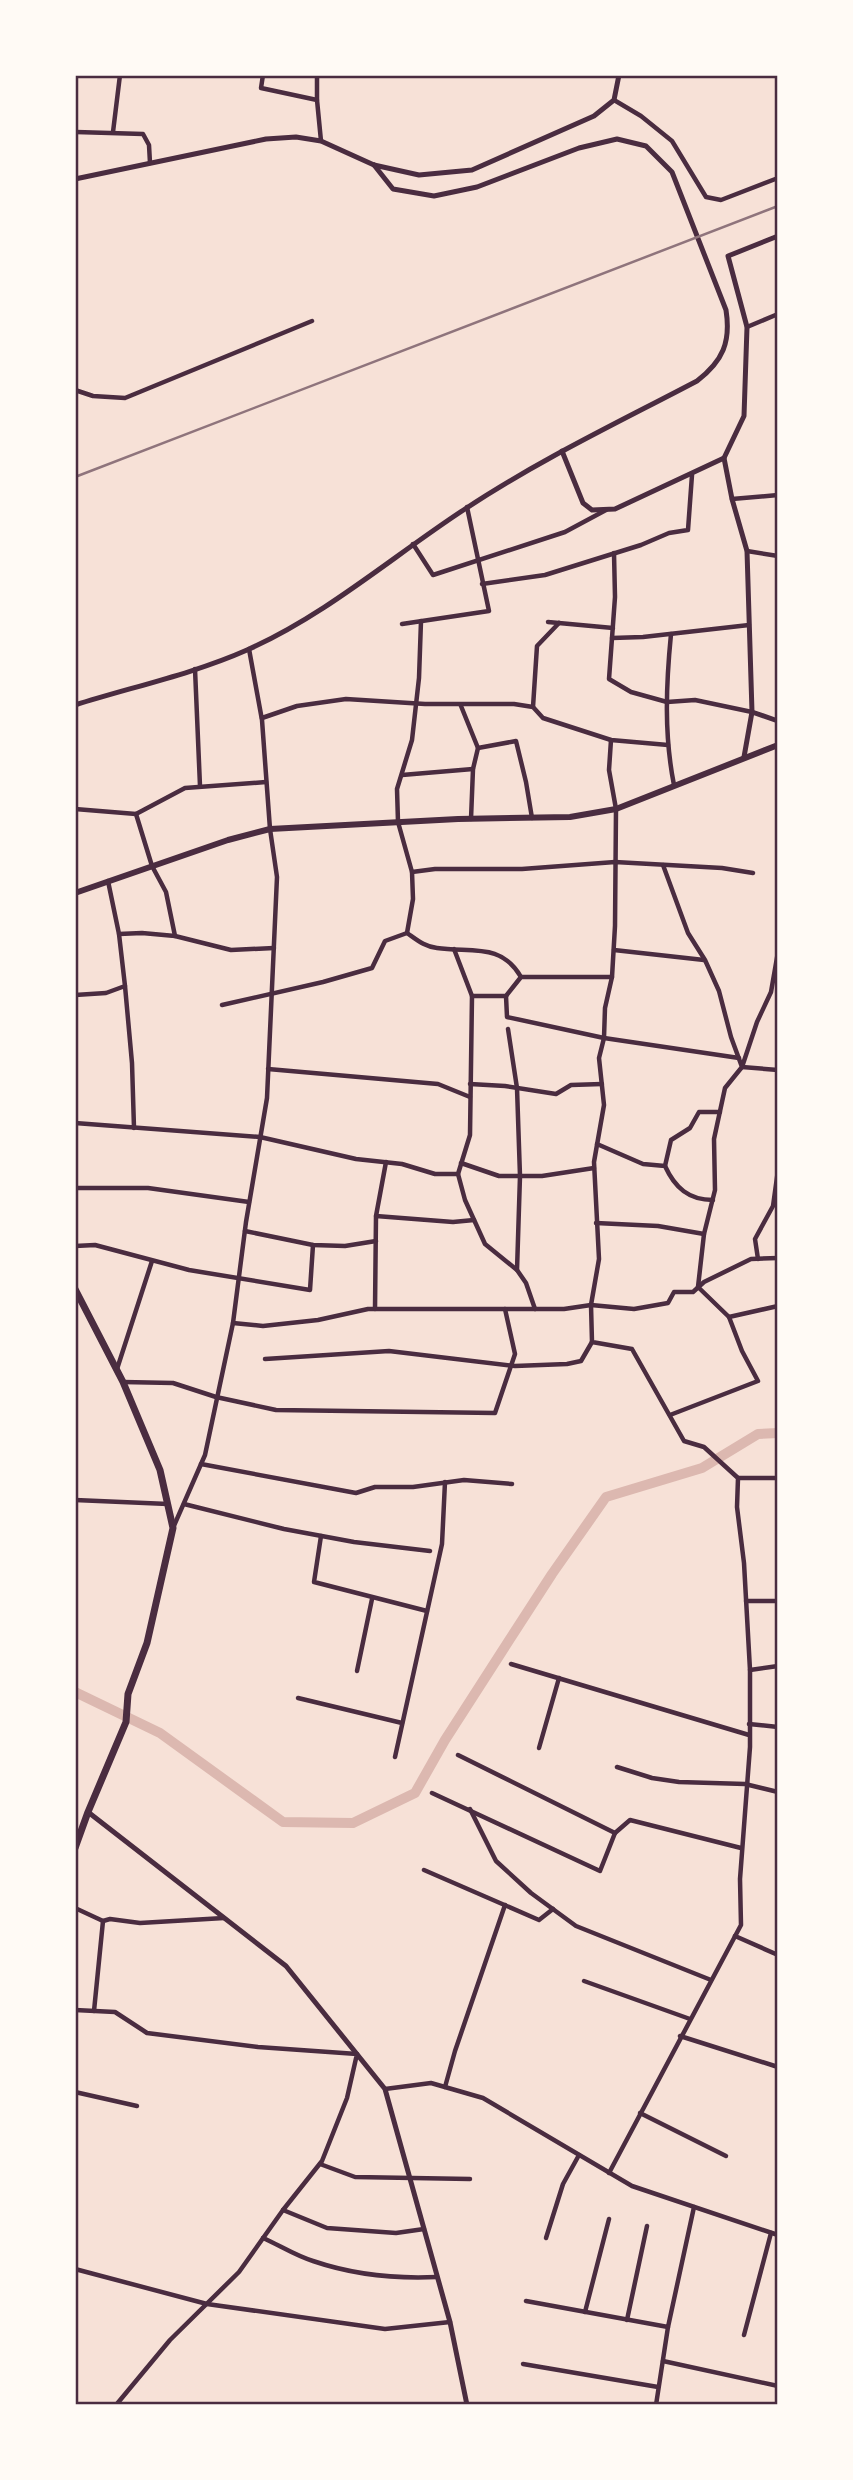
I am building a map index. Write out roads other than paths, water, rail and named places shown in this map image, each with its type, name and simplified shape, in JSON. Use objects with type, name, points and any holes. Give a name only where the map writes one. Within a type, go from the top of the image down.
[{"type":"main road","points":[[75,893],[228,840],[270,829],[570,817],[616,809],[778,745]]},
{"type":"main road","points":[[75,1289],[117,1369],[160,1471],[173,1528],[147,1643],[128,1694],[126,1722],[77,1835],[75,1848]]},
{"type":"street","points":[[113,132],[121,75]]},
{"type":"street","points":[[263,75],[261,88],[317,100]]},
{"type":"street","points":[[317,75],[321,141]]},
{"type":"street","points":[[75,179],[266,139],[296,136],[321,141],[374,165],[419,175],[472,170],[594,116],[614,100],[619,75]]},
{"type":"street","points":[[614,100],[641,116],[672,141],[706,197],[721,200],[778,178]]},
{"type":"street","points":[[76,132],[143,134],[149,145],[150,163]]},
{"type":"street","points":[[75,705],[195,669],[249,649],[294,627],[467,507],[562,451],[697,381],[712,370],[726,343],[726,310],[672,172],[646,146],[617,139],[579,148],[477,187],[434,196],[393,188],[374,165]]},
{"type":"street","points":[[744,757],[752,712],[747,551],[724,458],[744,416],[747,327],[728,256],[778,236]]},
{"type":"street","points":[[747,327],[778,314]]},
{"type":"street","points":[[75,390],[93,396],[125,398],[312,321]]},
{"type":"street","points":[[562,451],[583,503],[592,510],[615,509],[724,458]]},
{"type":"street","points":[[482,584],[545,575],[669,533],[688,530],[692,475]]},
{"type":"street","points":[[732,499],[778,495]]},
{"type":"street","points":[[402,624],[489,611],[467,507]]},
{"type":"street","points":[[412,544],[433,575],[565,532],[607,510]]},
{"type":"street","points":[[747,551],[778,556]]},
{"type":"street","points":[[614,553],[615,597],[609,679],[631,692],[667,702],[695,700],[752,712],[778,721]]},
{"type":"street","points":[[407,933],[413,899],[412,872],[398,822],[397,789],[412,740],[421,621]]},
{"type":"street","points":[[548,622],[613,628]]},
{"type":"street","points":[[533,707],[537,646],[559,623]]},
{"type":"street","points":[[612,638],[749,625]]},
{"type":"street","points":[[671,634],[667,702],[668,745],[674,785]]},
{"type":"street","points":[[173,1528],[205,1455],[233,1323],[249,1202],[267,1098],[277,877],[270,829],[262,718],[249,649]]},
{"type":"street","points":[[195,669],[200,786]]},
{"type":"street","points":[[262,718],[298,706],[346,699],[461,706],[514,704],[533,707],[543,718],[611,740],[668,745]]},
{"type":"street","points":[[461,706],[478,748],[471,819]]},
{"type":"street","points":[[265,1359],[389,1351],[512,1365],[567,1364],[581,1361],[592,1342],[591,1305],[599,1259],[594,1168],[604,1105],[599,1058],[604,1038],[605,1008],[612,977],[614,950],[616,809],[609,770],[611,740]]},
{"type":"street","points":[[478,748],[516,741],[532,818]]},
{"type":"street","points":[[402,775],[474,769]]},
{"type":"street","points":[[75,809],[136,814],[185,788],[266,782]]},
{"type":"street","points":[[136,814],[152,866],[166,892],[174,936]]},
{"type":"street","points":[[412,872],[435,869],[522,869],[615,862],[753,873]]},
{"type":"street","points":[[663,865],[688,933],[705,960],[719,991],[742,1067]]},
{"type":"street","points":[[108,881],[119,934],[125,986],[132,1063],[134,1128]]},
{"type":"street","points":[[407,933],[423,945],[436,948],[484,950],[513,964],[520,977]]},
{"type":"street","points":[[222,1005],[372,968],[384,940],[407,933]]},
{"type":"street","points":[[119,934],[174,936],[231,950],[274,948]]},
{"type":"street","points":[[454,949],[472,996],[470,1135],[458,1174],[485,1244],[517,1270],[526,1283],[535,1309]]},
{"type":"street","points":[[614,950],[705,960]]},
{"type":"street","points":[[698,1287],[704,1234],[713,1200],[716,1169],[714,1139],[725,1088],[742,1067],[757,1022],[771,992],[778,952]]},
{"type":"street","points":[[520,977],[612,977]]},
{"type":"street","points":[[520,977],[506,996],[506,1017],[604,1038],[739,1058]]},
{"type":"street","points":[[75,995],[106,993],[125,986]]},
{"type":"street","points":[[472,996],[506,996]]},
{"type":"street","points":[[508,1029],[517,1088],[520,1176],[517,1270]]},
{"type":"street","points":[[742,1067],[778,1070]]},
{"type":"street","points":[[268,1069],[438,1084],[470,1097]]},
{"type":"street","points":[[470,1084],[556,1094],[571,1084],[602,1084]]},
{"type":"street","points":[[713,1200],[697,1200],[682,1189],[665,1167],[671,1140],[690,1128],[699,1112],[720,1112]]},
{"type":"street","points":[[75,1123],[260,1137],[356,1159],[402,1164],[435,1174],[458,1174]]},
{"type":"street","points":[[597,1144],[643,1164],[665,1167]]},
{"type":"street","points":[[375,1309],[376,1216],[386,1162]]},
{"type":"street","points":[[461,1163],[499,1176],[542,1176],[594,1168]]},
{"type":"street","points":[[758,1259],[755,1239],[773,1206],[778,1170]]},
{"type":"street","points":[[75,1188],[148,1188],[249,1202]]},
{"type":"street","points":[[376,1216],[453,1222],[474,1220]]},
{"type":"street","points":[[596,1223],[658,1226],[704,1234]]},
{"type":"street","points":[[245,1231],[313,1245],[376,1241]]},
{"type":"street","points":[[75,1246],[95,1245],[152,1261],[310,1290],[313,1245]]},
{"type":"street","points":[[233,1323],[263,1326],[318,1321],[375,1309],[564,1309],[591,1305],[634,1309],[668,1303],[674,1292],[693,1292],[751,1259],[778,1258]]},
{"type":"street","points":[[117,1369],[152,1261]]},
{"type":"street","points":[[670,1415],[758,1381],[742,1351],[729,1317],[698,1287]]},
{"type":"street","points":[[729,1317],[778,1306]]},
{"type":"street","points":[[75,1307],[85,1307]]},
{"type":"street","points":[[123,1382],[173,1383],[216,1397],[276,1410],[495,1413],[515,1354],[505,1309]]},
{"type":"street","points":[[592,1342],[632,1349],[684,1441],[704,1447],[738,1478],[778,1478]]},
{"type":"street","points":[[201,1464],[356,1493],[375,1487],[464,1480],[512,1484]]},
{"type":"street","points":[[609,2173],[741,1925],[741,1848],[749,1735],[750,1670],[737,1507],[738,1478]]},
{"type":"street","points":[[395,1757],[442,1544],[445,1482]]},
{"type":"street","points":[[75,1500],[168,1504]]},
{"type":"street","points":[[184,1504],[321,1536],[430,1550]]},
{"type":"street","points":[[321,1536],[314,1583],[427,1611]]},
{"type":"street","points":[[357,1671],[372,1599]]},
{"type":"street","points":[[746,1601],[778,1601]]},
{"type":"street","points":[[511,1664],[749,1735]]},
{"type":"street","points":[[750,1670],[778,1666]]},
{"type":"street","points":[[539,1748],[559,1678]]},
{"type":"street","points":[[298,1698],[402,1723]]},
{"type":"street","points":[[749,1724],[778,1727]]},
{"type":"street","points":[[458,1755],[615,1833]]},
{"type":"street","points":[[617,1767],[652,1778],[679,1782],[746,1784],[778,1793]]},
{"type":"street","points":[[432,1793],[600,1871],[615,1833],[630,1820],[741,1848]]},
{"type":"street","points":[[470,1809],[496,1861],[531,1893],[576,1926],[711,1980]]},
{"type":"street","points":[[88,1812],[286,1966],[385,2089],[450,2322],[467,2405]]},
{"type":"street","points":[[424,1870],[539,1920],[553,1909]]},
{"type":"street","points":[[445,2087],[505,1905]]},
{"type":"street","points":[[75,1908],[103,1921],[110,1919],[140,1923],[225,1918]]},
{"type":"street","points":[[94,2011],[103,1921]]},
{"type":"street","points":[[735,1936],[778,1955]]},
{"type":"street","points":[[584,1981],[690,2019]]},
{"type":"street","points":[[75,2010],[115,2012],[147,2033],[258,2047],[357,2054]]},
{"type":"street","points":[[680,2036],[778,2067]]},
{"type":"street","points":[[116,2405],[170,2340],[239,2272],[320,2164],[347,2098],[357,2054]]},
{"type":"street","points":[[385,2089],[431,2083],[483,2098],[632,2186],[778,2235]]},
{"type":"street","points":[[75,2092],[137,2106]]},
{"type":"street","points":[[640,2113],[726,2156]]},
{"type":"street","points":[[546,2238],[563,2184],[579,2155]]},
{"type":"street","points":[[320,2164],[355,2177],[470,2179]]},
{"type":"street","points":[[656,2405],[668,2327],[694,2207]]},
{"type":"street","points":[[283,2210],[327,2228],[396,2234],[424,2229]]},
{"type":"street","points":[[585,2312],[609,2219]]},
{"type":"street","points":[[627,2320],[647,2226]]},
{"type":"street","points":[[744,2335],[771,2233]]},
{"type":"street","points":[[263,2238],[312,2261],[358,2273],[398,2279],[437,2277]]},
{"type":"street","points":[[75,2269],[207,2304],[385,2329],[450,2322]]},
{"type":"street","points":[[526,2301],[668,2327]]},
{"type":"street","points":[[663,2361],[778,2386]]},
{"type":"street","points":[[523,2364],[658,2388]]},
{"type":"waterway","points":[[75,1692],[160,1733],[283,1822],[353,1823],[415,1793],[445,1740],[508,1642],[606,1497],[702,1468],[758,1434],[778,1433]]},
{"type":"railway","points":[[75,477],[778,206]]}]
